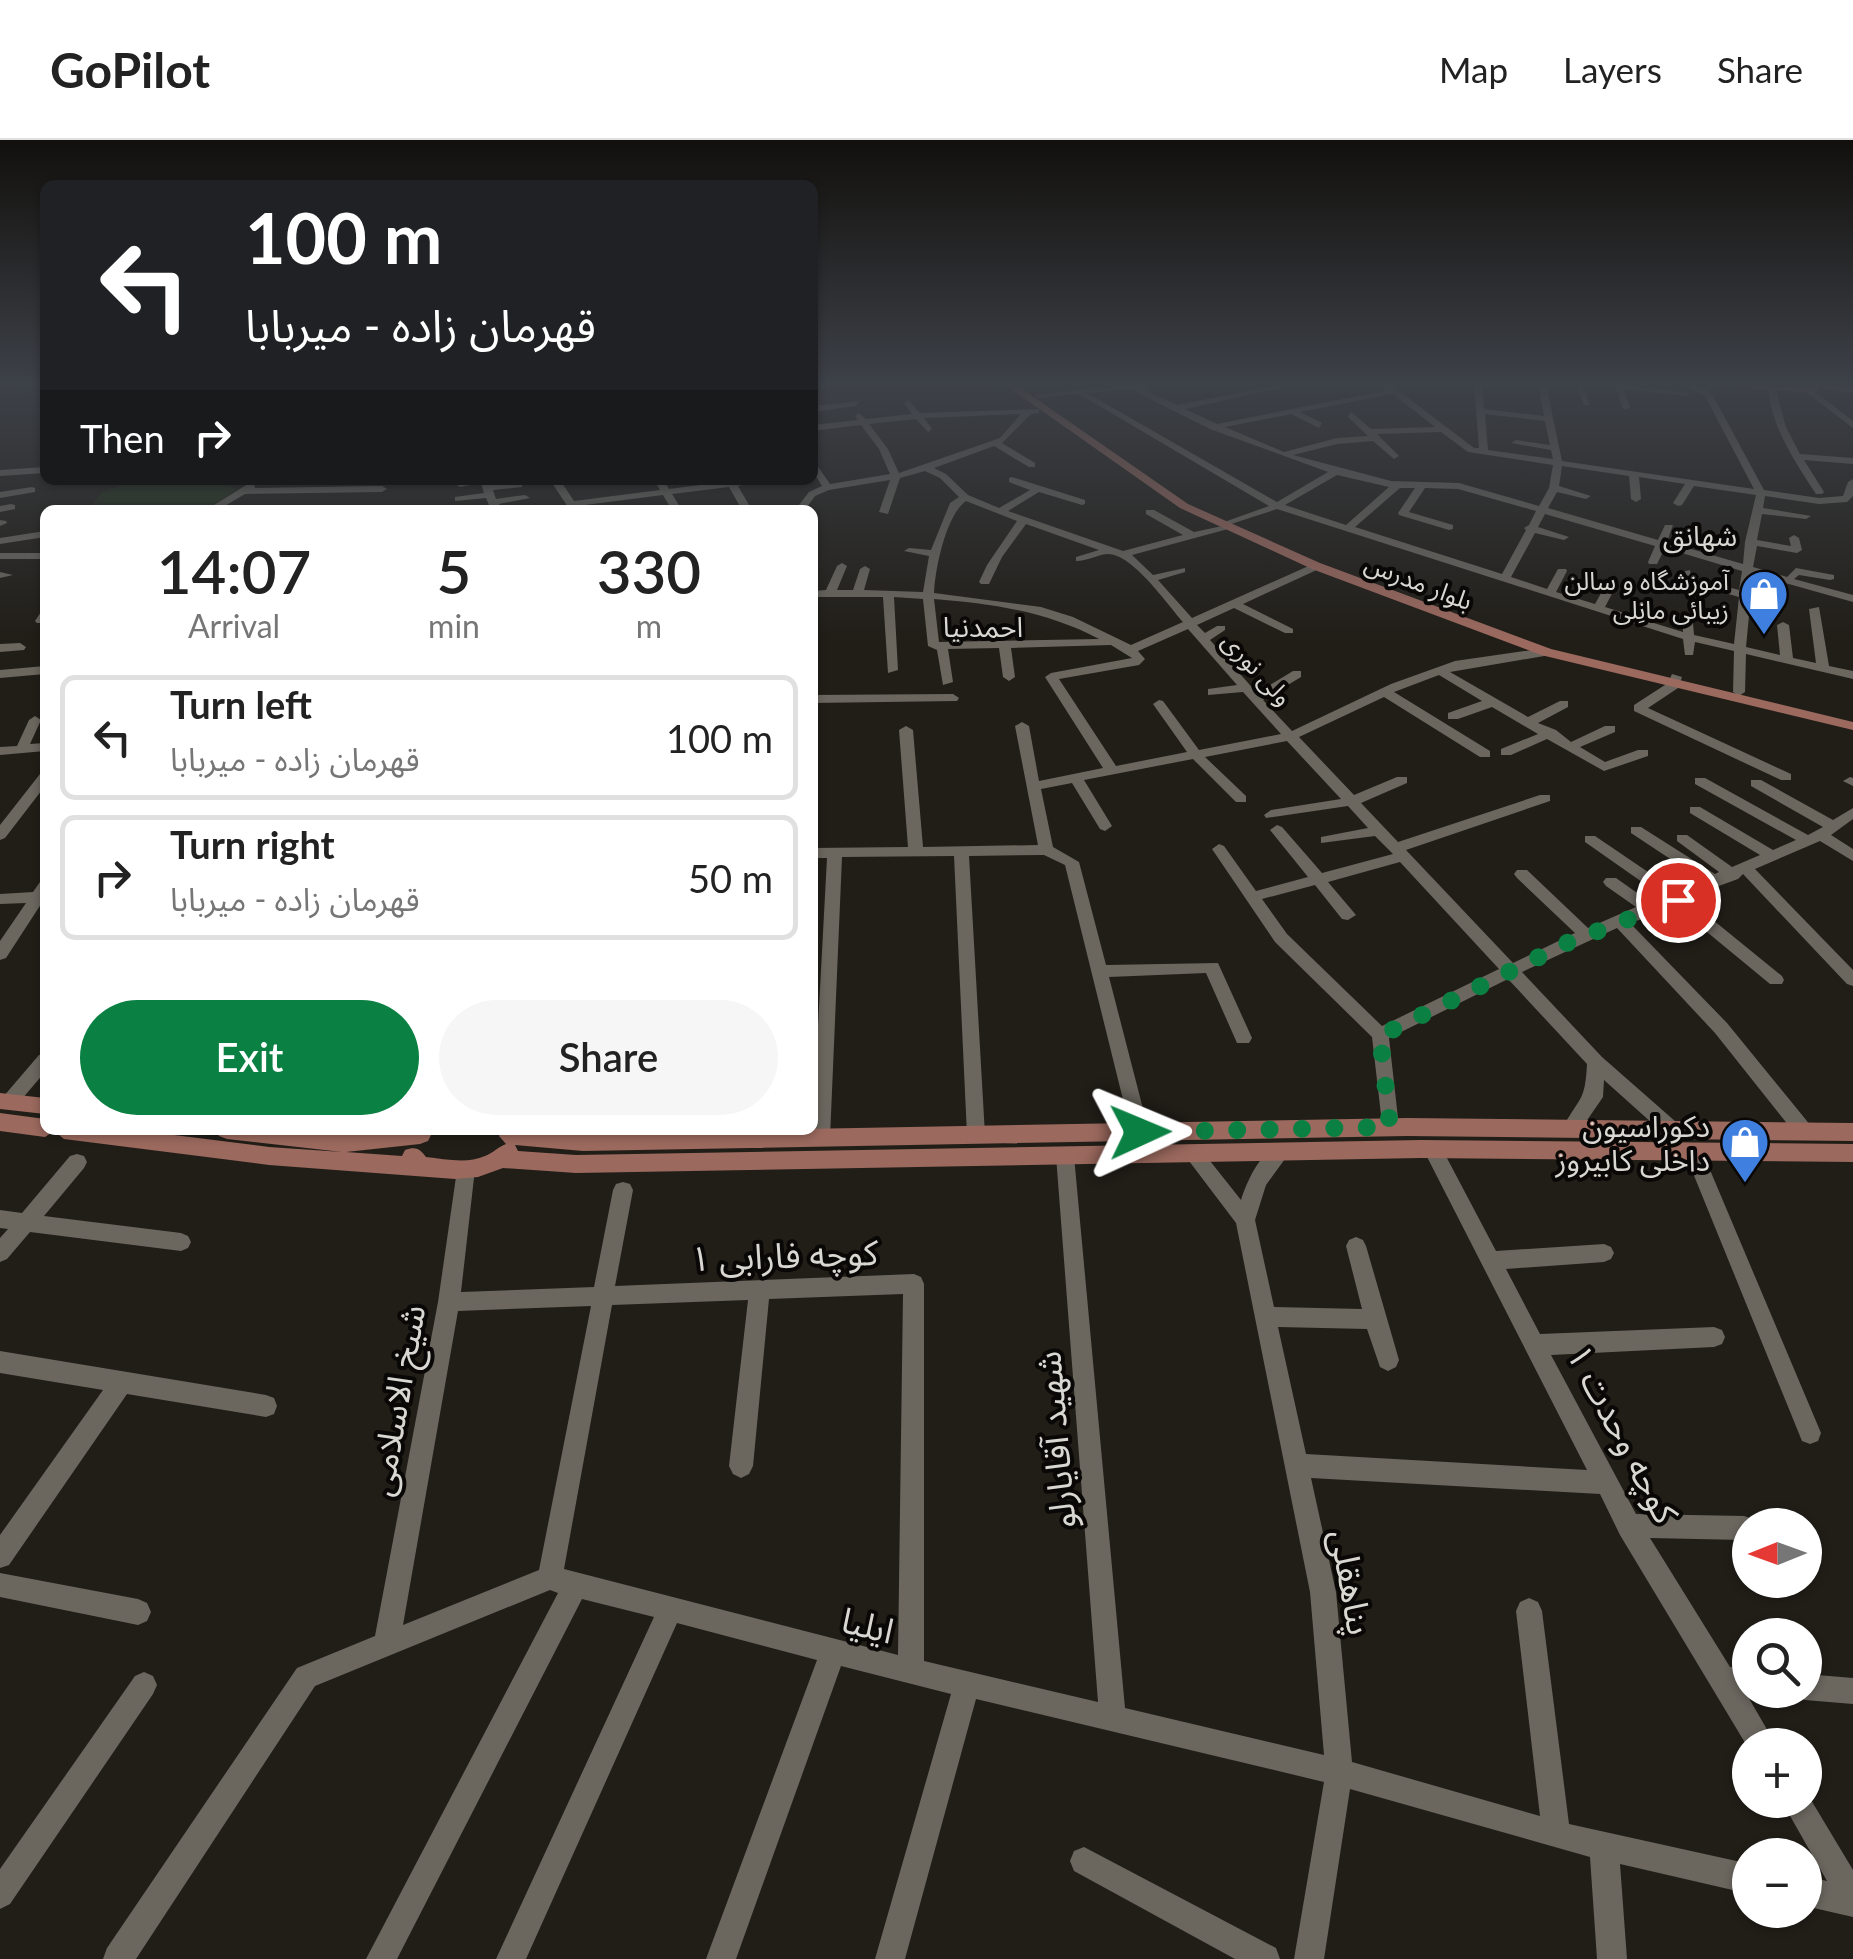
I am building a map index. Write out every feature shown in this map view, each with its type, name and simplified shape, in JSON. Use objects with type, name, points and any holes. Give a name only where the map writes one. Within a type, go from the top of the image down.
[{"type":"main road","name":"بلوار مدرس","points":[[1131,469],[1184,506],[1317,566],[1546,652],[1853,726]]},
{"type":"main road","name":"بلوار مدرس","points":[[1144,469],[1228,525],[1498,628],[1675,681],[1853,717]]},
{"type":"main road","points":[[3,1108],[40,1106]]},
{"type":"main road","points":[[3,1108],[40,1126]]},
{"type":"main road","points":[[523,1135],[582,1142],[658,1135],[821,1138],[1390,1127],[1669,1127],[1853,1132]]},
{"type":"main road","points":[[103,1135],[269,1156],[465,1169],[502,1159],[576,1164],[1432,1149],[1853,1152]]},
{"type":"main road","points":[[273,1135],[345,1143],[402,1135]]},
{"type":"main road","points":[[420,1166],[412,1158],[423,1135]]},
{"type":"main road","points":[[502,1159],[510,1147],[507,1135]]},
{"type":"street","points":[[884,512],[896,476],[892,469]]},
{"type":"street","points":[[804,505],[812,494],[827,487],[923,469]]},
{"type":"street","name":"ولی نوری","points":[[928,469],[943,476],[965,497],[1116,552],[1150,579],[1241,683],[1596,1062],[1669,1127]]},
{"type":"street","points":[[1216,469],[1277,506],[1598,610],[1738,650],[1853,674]]},
{"type":"street","points":[[1326,469],[1397,485],[1459,486],[1662,544],[1693,564],[1747,568],[1853,599]]},
{"type":"street","points":[[1505,579],[1554,488],[1557,469]]},
{"type":"street","points":[[1599,469],[1819,501],[1850,500],[1853,482]]},
{"type":"street","points":[[1739,692],[1738,650],[1747,568],[1761,492],[1748,469]]},
{"type":"street","points":[[1805,469],[1819,492]]},
{"type":"street","points":[[0,474],[40,470]]},
{"type":"street","points":[[1080,559],[1228,525],[1277,506],[1336,472]]},
{"type":"street","points":[[1634,474],[1636,498]]},
{"type":"street","points":[[818,476],[827,487]]},
{"type":"street","points":[[1012,480],[1082,502]]},
{"type":"street","points":[[1678,503],[1692,482]]},
{"type":"street","points":[[218,505],[248,485]]},
{"type":"street","points":[[259,485],[278,490],[374,485]]},
{"type":"street","points":[[378,504],[383,485]]},
{"type":"street","points":[[463,485],[490,495],[519,485]]},
{"type":"street","points":[[614,485],[621,498]]},
{"type":"street","points":[[663,485],[675,505]]},
{"type":"street","points":[[584,505],[724,485]]},
{"type":"street","points":[[1348,528],[1397,485]]},
{"type":"street","points":[[1422,486],[1404,513],[1449,527]]},
{"type":"street","points":[[1426,502],[1435,486]]},
{"type":"street","points":[[1554,488],[1586,496]]},
{"type":"street","points":[[0,495],[32,490]]},
{"type":"street","points":[[266,505],[278,490]]},
{"type":"street","points":[[317,505],[330,490]]},
{"type":"street","points":[[1000,511],[1038,490]]},
{"type":"street","points":[[458,499],[490,495],[526,498]]},
{"type":"street","points":[[965,497],[956,503],[935,552],[925,598],[934,646],[1114,642]]},
{"type":"street","points":[[1758,510],[1806,516]]},
{"type":"street","points":[[1150,512],[1192,536]]},
{"type":"street","points":[[984,582],[990,564],[1006,550],[1024,518]]},
{"type":"street","points":[[1622,533],[1630,518]]},
{"type":"street","points":[[1653,562],[1669,527]]},
{"type":"street","points":[[1530,528],[1564,538]]},
{"type":"street","points":[[1398,544],[1408,533]]},
{"type":"street","points":[[0,541],[40,535]]},
{"type":"street","points":[[0,556],[20,538]]},
{"type":"street","points":[[1750,542],[1796,550],[1794,538]]},
{"type":"street","points":[[908,551],[935,552]]},
{"type":"street","points":[[0,556],[40,556]]},
{"type":"street","points":[[1693,564],[1686,579],[1745,595]]},
{"type":"street","points":[[830,593],[842,566]]},
{"type":"street","points":[[1131,650],[1317,566]]},
{"type":"street","points":[[857,594],[865,569]]},
{"type":"street","points":[[1150,579],[1181,570]]},
{"type":"street","points":[[1550,593],[1562,571]]},
{"type":"street","points":[[1793,582],[1794,571],[1830,577]]},
{"type":"street","points":[[1598,610],[1609,588]]},
{"type":"street","points":[[818,594],[925,598],[1058,615],[1131,650],[1139,659],[1135,662],[1050,677],[1112,771]]},
{"type":"street","points":[[888,595],[892,670]]},
{"type":"street","points":[[1638,622],[1644,602]]},
{"type":"street","points":[[1233,603],[1289,631]]},
{"type":"street","points":[[1815,609],[1823,668]]},
{"type":"street","points":[[1688,614],[1688,652]]},
{"type":"street","points":[[1784,625],[1787,660]]},
{"type":"street","points":[[1202,640],[1222,628]]},
{"type":"street","points":[[1004,644],[1009,678]]},
{"type":"street","points":[[942,646],[947,682]]},
{"type":"street","points":[[0,648],[20,647]]},
{"type":"street","points":[[1034,786],[1291,736],[1384,692],[1440,671],[1507,655],[1546,652]]},
{"type":"street","points":[[0,674],[40,670]]},
{"type":"street","points":[[1440,671],[1608,768],[1643,753]]},
{"type":"street","points":[[1256,699],[1298,674]]},
{"type":"street","points":[[1675,681],[1639,708],[1786,778]]},
{"type":"street","points":[[1209,688],[1241,683]]},
{"type":"street","points":[[1384,692],[1484,754]]},
{"type":"street","points":[[818,699],[953,698]]},
{"type":"street","points":[[1453,716],[1495,701]]},
{"type":"street","points":[[1158,704],[1196,756],[1241,800]]},
{"type":"street","points":[[1531,721],[1564,704]]},
{"type":"street","points":[[22,748],[35,720]]},
{"type":"street","points":[[1022,726],[1046,850]]},
{"type":"street","points":[[1570,747],[1610,729]]},
{"type":"street","points":[[906,730],[916,852]]},
{"type":"street","points":[[1506,752],[1550,733]]},
{"type":"street","points":[[0,751],[40,747]]},
{"type":"street","points":[[1076,778],[1105,826]]},
{"type":"street","points":[[1348,915],[1274,822],[1353,802],[1402,780]]},
{"type":"street","points":[[1700,781],[1821,834]]},
{"type":"street","points":[[0,835],[40,783]]},
{"type":"street","points":[[1756,783],[1853,856]]},
{"type":"street","points":[[1252,896],[1401,852],[1545,798]]},
{"type":"street","points":[[1694,810],[1774,856]]},
{"type":"street","points":[[1380,1036],[1512,969],[1678,900],[1821,834],[1853,812]]},
{"type":"street","points":[[1326,840],[1380,830]]},
{"type":"street","points":[[1636,830],[1716,882]]},
{"type":"street","points":[[1590,838],[1678,900],[1776,980]]},
{"type":"street","points":[[1682,838],[1740,872],[1853,980]]},
{"type":"street","points":[[818,854],[1046,850],[1072,862],[1140,1132]]},
{"type":"street","points":[[1219,850],[1281,938],[1380,1036],[1390,1127]]},
{"type":"street","points":[[961,851],[976,1135]]},
{"type":"street","points":[[821,1138],[835,854]]},
{"type":"street","points":[[1522,874],[1586,936]]},
{"type":"street","points":[[1612,882],[1651,910]]},
{"type":"street","points":[[0,899],[40,892]]},
{"type":"street","points":[[0,954],[40,894]]},
{"type":"street","points":[[1620,922],[1721,1028],[1804,1131]]},
{"type":"street","points":[[1832,958],[1853,955]]},
{"type":"street","points":[[1098,970],[1212,967],[1244,1038]]},
{"type":"street","points":[[1572,1127],[1594,1096],[1596,1062]]},
{"type":"street","points":[[3,1108],[40,1066]]},
{"type":"street","name":"کوچه وحدت ۱","points":[[1432,1149],[1630,1526],[1732,1674]]},
{"type":"street","points":[[1692,1151],[1810,1433]]},
{"type":"street","points":[[1245,1220],[1257,1180],[1281,1152]]},
{"type":"street","name":"پناهقلی","points":[[1192,1153],[1245,1220],[1323,1592],[1339,1772],[1309,1959]]},
{"type":"street","name":"شهید آقایارلو","points":[[1065,1156],[1114,1719]]},
{"type":"street","points":[[0,1253],[77,1162]]},
{"type":"street","name":"شیخ الاسلامی","points":[[387,1642],[449,1302],[465,1169]]},
{"type":"street","points":[[380,1959],[563,1581],[603,1296],[623,1190]]},
{"type":"street","points":[[0,1219],[181,1242]]},
{"type":"street","points":[[1356,1246],[1388,1360]]},
{"type":"street","points":[[1490,1262],[1604,1252]]},
{"type":"street","name":"۱ کوچه فارابی","points":[[449,1302],[914,1284],[911,1671]]},
{"type":"street","points":[[741,1466],[760,1290]]},
{"type":"street","points":[[1266,1317],[1376,1319]]},
{"type":"street","points":[[1534,1345],[1714,1337]]},
{"type":"street","points":[[0,1362],[266,1406]]},
{"type":"street","points":[[0,1556],[122,1382]]},
{"type":"street","points":[[1295,1465],[1606,1483]]},
{"type":"street","points":[[1630,1526],[1732,1528]]},
{"type":"street","points":[[118,1959],[306,1677],[387,1642],[563,1581]]},
{"type":"street","name":"ایلیا","points":[[563,1581],[911,1671],[1339,1772],[1556,1835],[1732,1875]]},
{"type":"street","points":[[0,1585],[138,1612]]},
{"type":"street","points":[[511,1959],[671,1609]]},
{"type":"street","points":[[1529,1612],[1556,1835]]},
{"type":"street","points":[[721,1959],[832,1651]]},
{"type":"street","points":[[890,1959],[968,1684]]},
{"type":"street","points":[[0,1894],[144,1685]]},
{"type":"street","points":[[1822,1688],[1853,1691]]},
{"type":"street","points":[[1805,1818],[1853,1900]]},
{"type":"street","points":[[1604,1846],[1612,1959]]},
{"type":"street","points":[[1084,1861],[1265,1959]]},
{"type":"street","points":[[1822,1894],[1853,1900]]},
{"type":"green space","points":[[122,485],[222,485],[238,489],[214,505],[92,505],[102,492]]},
{"type":"place","name":"آموزشگاه و سالن زیبائی مانِلی","points":[[1764,636]]},
{"type":"place","name":"دکوراسیون داخلی کابیروز","points":[[1745,1184]]},
{"type":"district","name":"شهانق","points":[[1700,535]]},
{"type":"district","name":"احمدنیا","points":[[983,626]]},
{"type":"route","points":[[1140,1132],[1390,1127],[1380,1036],[1567,943],[1678,900]]}]
